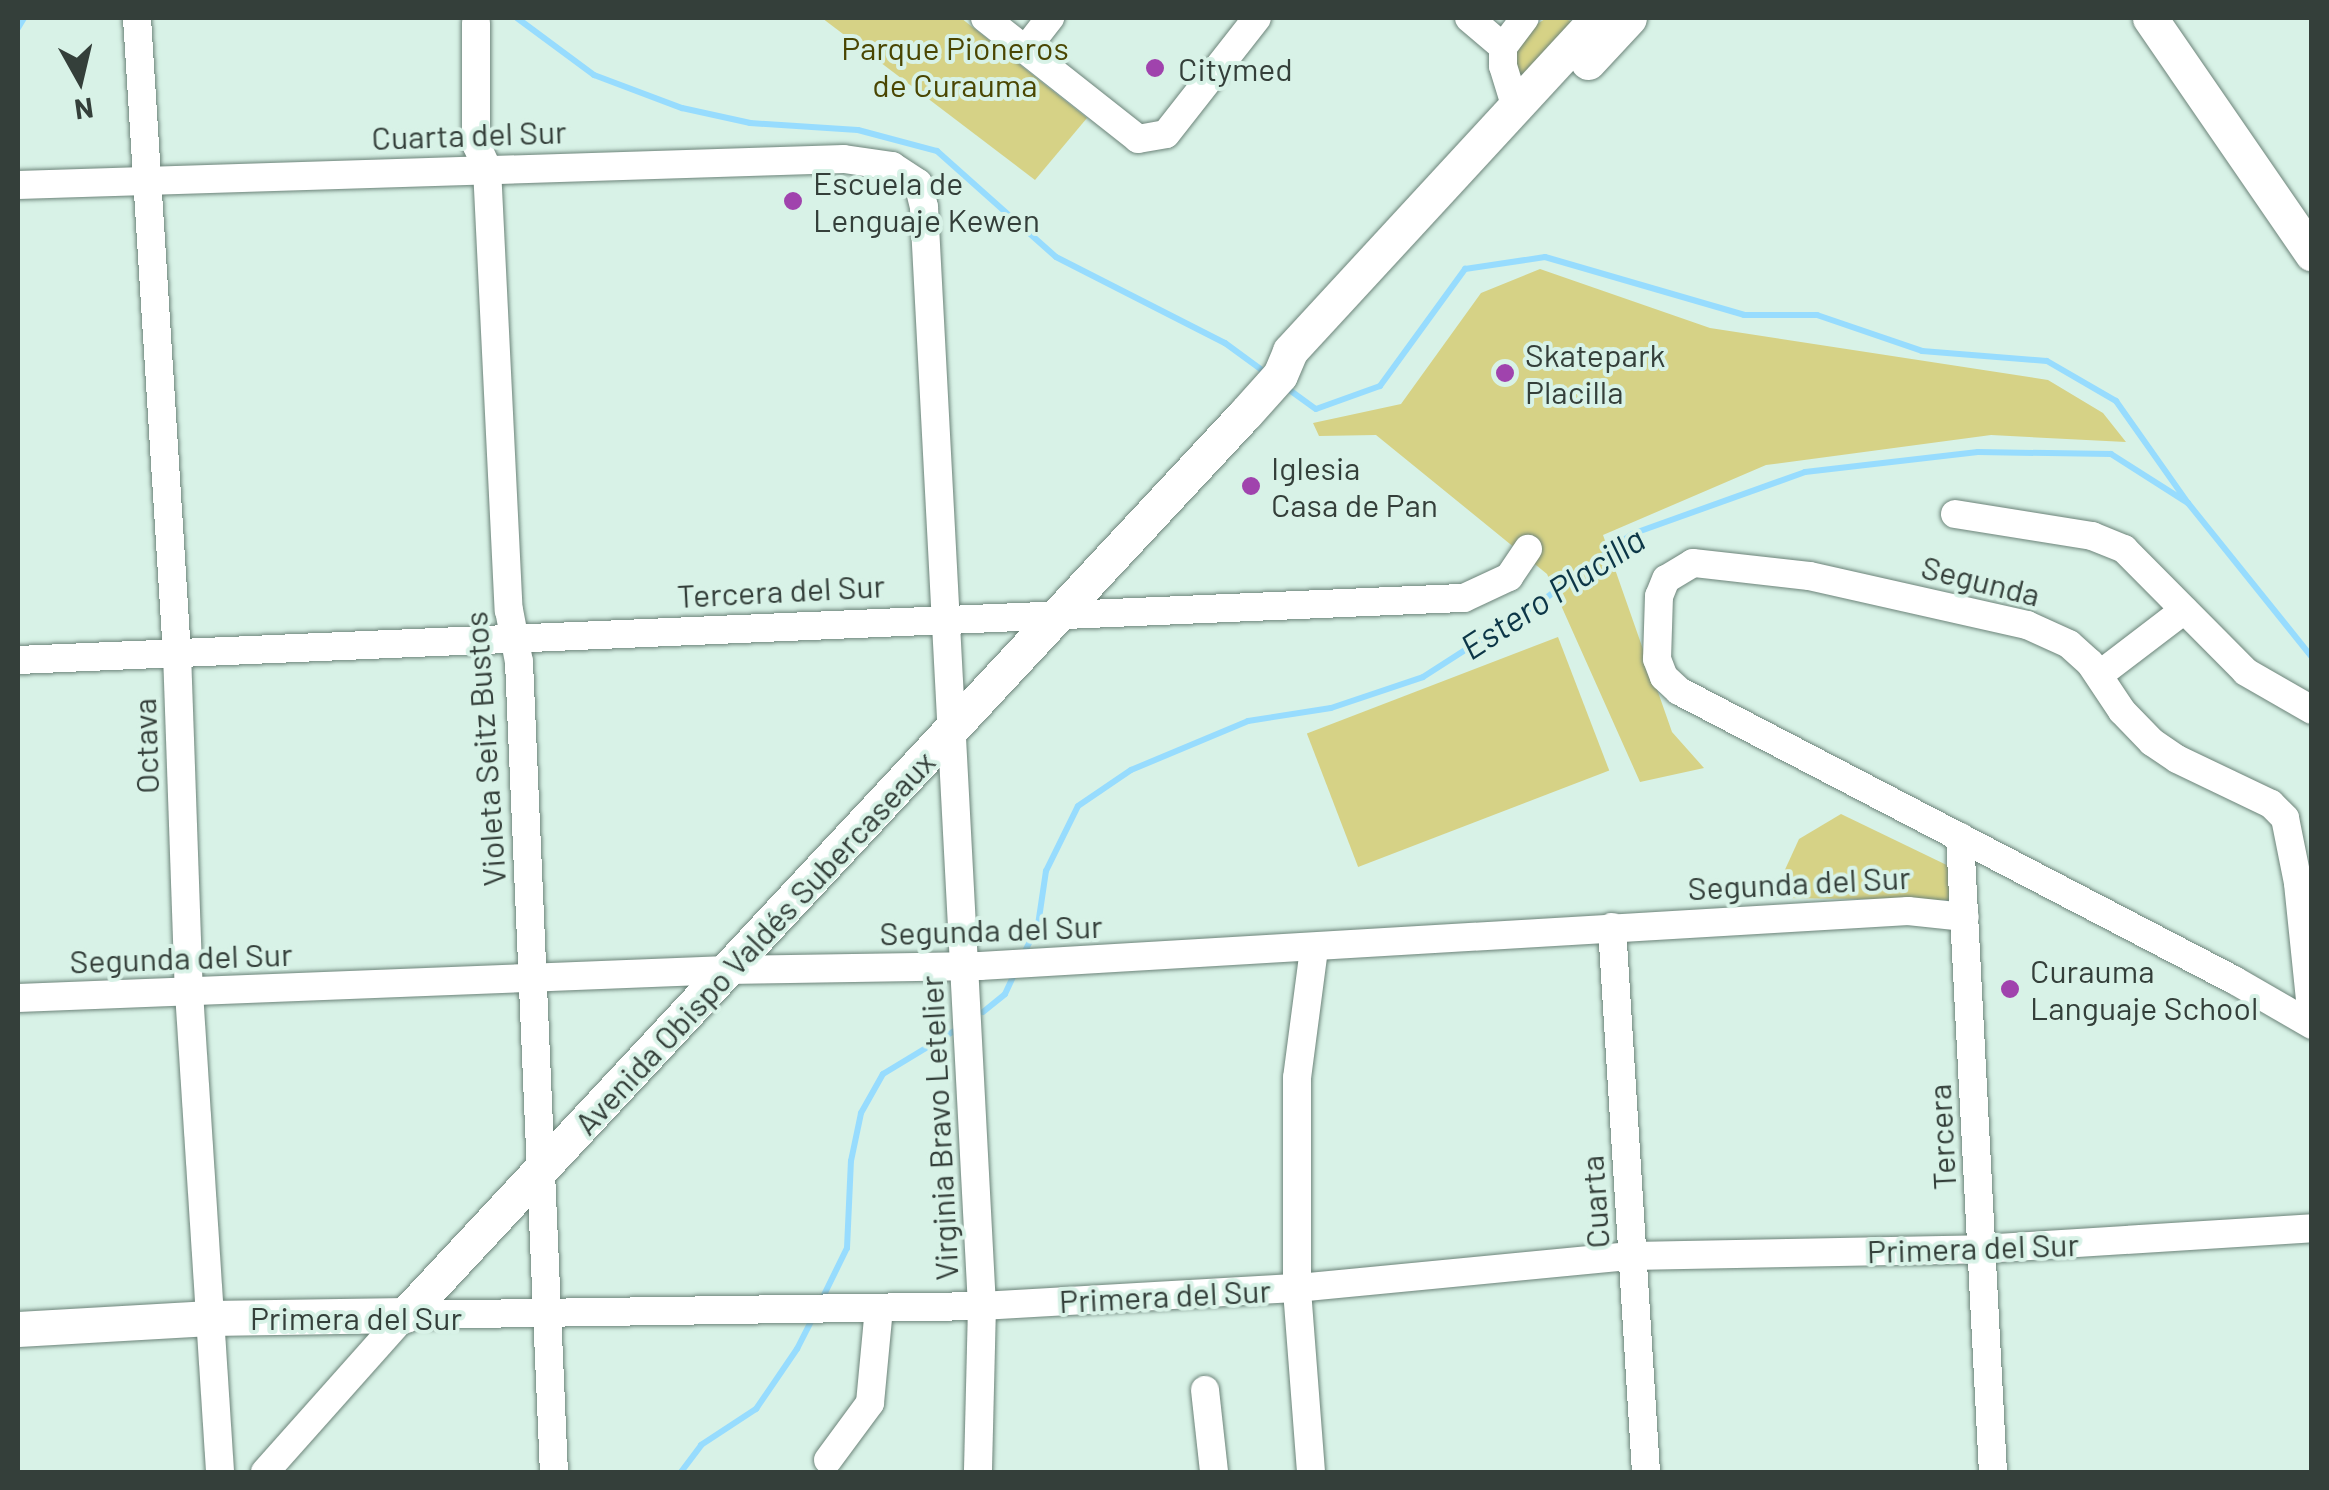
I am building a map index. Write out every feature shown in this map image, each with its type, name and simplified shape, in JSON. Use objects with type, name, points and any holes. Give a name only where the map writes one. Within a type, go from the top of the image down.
[{"type":"main road","points":[[1280,375],[1290,351],[1598,18]]},
{"type":"main road","points":[[1280,375],[1306,362],[1630,18]]},
{"type":"main road","points":[[2150,18],[2312,254]]},
{"type":"main road","name":"Avenida Obispo Valdés Subercaseaux","points":[[406,1316],[1280,375]]},
{"type":"main road","name":"Primera del Sur","points":[[18,1329],[210,1318],[406,1316]]},
{"type":"street","name":"Octava","points":[[137,18],[177,653],[188,992],[220,1472]]},
{"type":"street","points":[[985,18],[1138,139],[1166,134],[1257,18]]},
{"type":"street","points":[[1025,50],[1050,18]]},
{"type":"street","points":[[1468,18],[1503,46]]},
{"type":"street","points":[[1516,108],[1503,66],[1503,46],[1525,18]]},
{"type":"street","name":"Violeta Seitz Bustos","points":[[476,23],[476,144],[487,168],[510,610],[515,638],[543,1168],[554,1472]]},
{"type":"street","name":"Cuarta del Sur","points":[[18,185],[148,178],[844,160],[892,166],[918,182]]},
{"type":"street","name":"Virginia Bravo Letelier","points":[[918,182],[924,207],[952,729],[973,967],[982,1306],[978,1472]]},
{"type":"street","points":[[1955,514],[2092,536],[2124,548],[2246,672],[2312,710]]},
{"type":"street","name":"Tercera del Sur","points":[[18,660],[1464,598],[1509,577],[1528,548]]},
{"type":"street","name":"Segunda","points":[[1960,837],[1679,691],[1664,677],[1657,659],[1659,596],[1674,571],[1694,564],[1809,576],[2042,629],[2080,653],[2122,711],[2164,751],[2278,810],[2288,825],[2310,951],[2312,1022]]},
{"type":"street","points":[[2099,675],[2184,610]]},
{"type":"street","points":[[1960,837],[2312,1022]]},
{"type":"street","name":"Tercera","points":[[1960,837],[1993,1472]]},
{"type":"street","name":"Segunda del Sur","points":[[18,998],[727,970],[973,967],[1908,911],[1939,910],[1964,917]]},
{"type":"street","name":"Cuarta","points":[[1612,926],[1646,1472]]},
{"type":"street","points":[[1312,1472],[1297,1288],[1297,1078],[1314,949]]},
{"type":"street","name":"Primera del Sur","points":[[406,1316],[982,1306],[1297,1288],[1632,1256],[1982,1249],[2312,1228]]},
{"type":"street","points":[[828,1460],[870,1403],[879,1308]]},
{"type":"street","name":"Avenida Obispo Valdés Subercaseaux","points":[[265,1472],[406,1316]]},
{"type":"street","points":[[1205,1390],[1214,1472]]},
{"type":"green space","name":"Parque Pioneros de Curauma","points":[[822,18],[961,18],[1087,118],[1035,180]]},
{"type":"green space","points":[[1563,18],[1581,25],[1518,78],[1514,52],[1523,33],[1545,19]]},
{"type":"green space","points":[[1540,269],[1710,328],[2048,380],[2103,413],[2126,442],[1991,435],[1766,465],[1603,535],[1672,732],[1704,768],[1640,782],[1547,574],[1376,435],[1319,436],[1313,423],[1401,404],[1481,293]]},
{"type":"green space","points":[[1558,637],[1609,771],[1358,867],[1307,733]]},
{"type":"green space","points":[[1841,814],[1957,870],[1951,900],[1772,898],[1799,839]]},
{"type":"waterway","points":[[18,28],[24,18]]},
{"type":"waterway","points":[[517,18],[594,75],[682,108],[750,123],[858,130],[937,151],[1056,257],[1225,343],[1266,373]]},
{"type":"waterway","points":[[1284,386],[1316,409],[1380,386],[1465,269],[1545,257],[1744,315],[1817,315],[1922,351],[2047,361],[2116,401],[2188,503]]},
{"type":"waterway","name":"Estero Placilla","points":[[1023,955],[1038,925],[1046,871],[1078,806],[1131,770],[1248,721],[1331,708],[1423,677],[1546,598],[1632,534],[1805,472],[1978,452],[2111,454],[2188,503],[2312,657]]},
{"type":"waterway","name":"Estero Placilla","points":[[983,1012],[1005,994],[1016,970]]},
{"type":"waterway","name":"Estero Placilla","points":[[821,1301],[847,1248],[851,1161],[861,1113],[883,1074],[954,1031]]},
{"type":"waterway","name":"Estero Placilla","points":[[681,1472],[701,1445],[756,1409],[797,1349],[813,1317]]},
{"type":"place","name":"Citymed","points":[[1155,68]]},
{"type":"place","name":"Escuela de Lenguaje Kewen","points":[[793,201]]},
{"type":"place","name":"Skatepark Placilla","points":[[1505,373]]},
{"type":"place","name":"Iglesia Casa de Pan","points":[[1251,486]]},
{"type":"place","name":"Curauma Languaje School","points":[[2010,989]]}]
